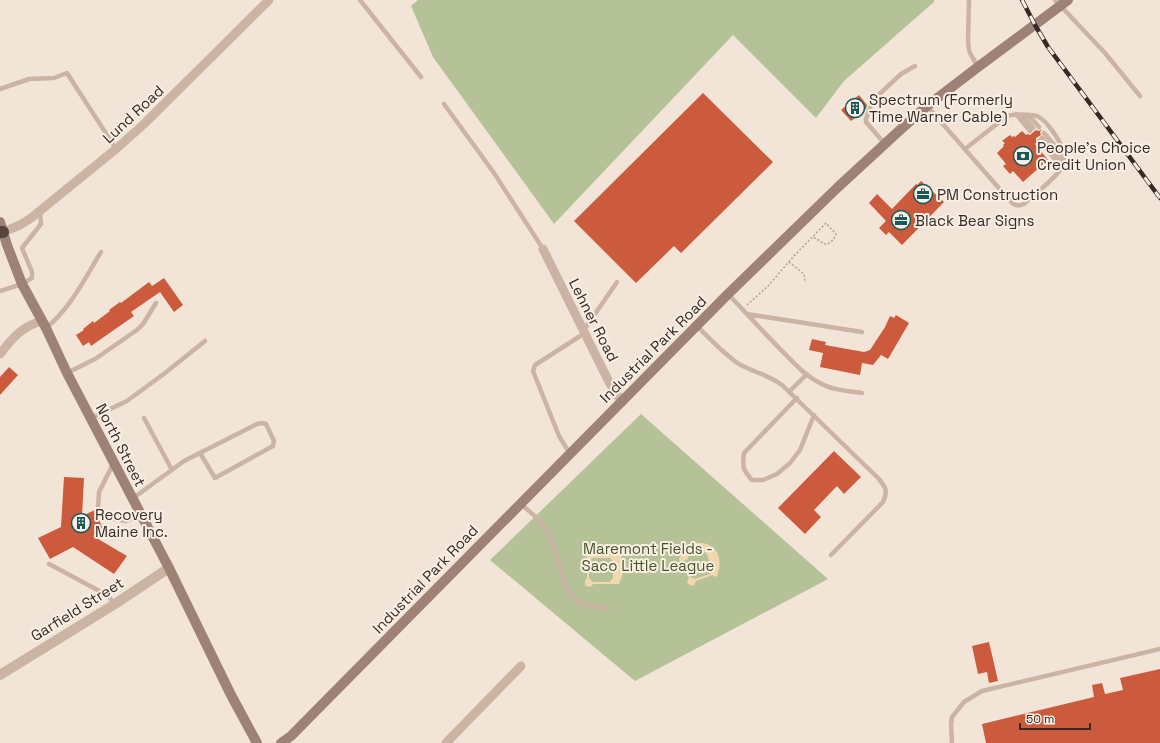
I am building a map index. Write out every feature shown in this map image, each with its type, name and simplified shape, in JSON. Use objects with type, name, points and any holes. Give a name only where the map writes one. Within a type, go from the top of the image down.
[{"type":"main road","name":"Industrial Park Road","points":[[282,743],[291,736],[728,294],[837,188],[927,106],[1057,3],[1068,0]]},
{"type":"main road","name":"North Street","points":[[1,229],[22,284],[257,743]]},
{"type":"street","name":"Lund Road","points":[[1,229],[20,226],[116,149],[144,124],[269,0]]},
{"type":"street","name":"Lehner Road","points":[[543,249],[609,382],[622,402]]},
{"type":"street","points":[[0,354],[12,339],[22,330],[29,326],[43,325]]},
{"type":"street","name":"Garfield Street","points":[[0,675],[115,604],[168,568]]},
{"type":"street","points":[[446,743],[521,666]]},
{"type":"lane","points":[[360,0],[421,77]]},
{"type":"lane","points":[[969,0],[969,50],[978,67]]},
{"type":"lane","points":[[1057,3],[1105,54],[1140,96]]},
{"type":"lane","points":[[885,144],[866,122],[873,100],[901,74],[915,66]]},
{"type":"lane","points":[[0,89],[24,80],[54,78],[68,73],[116,149]]},
{"type":"lane","points":[[444,104],[494,173],[543,249]]},
{"type":"lane","points":[[927,106],[965,150],[1012,203],[1016,205],[1019,206],[1024,204],[1054,177],[1063,164],[1064,156],[1060,144],[1050,128],[1040,118],[1016,114],[1007,116],[965,150]]},
{"type":"lane","points":[[1016,114],[1032,129],[1022,115]]},
{"type":"lane","points":[[1028,115],[1039,128]]},
{"type":"lane","points":[[1063,164],[1042,137],[1064,156]]},
{"type":"lane","points":[[0,291],[22,284],[32,278],[32,274],[22,248],[41,224],[40,211]]},
{"type":"lane","points":[[43,325],[57,320],[77,292],[100,252]]},
{"type":"lane","points":[[570,454],[559,436],[533,371],[535,365],[584,332],[617,282]]},
{"type":"lane","points":[[728,294],[763,332],[806,374],[819,383],[862,393]]},
{"type":"lane","points":[[67,373],[95,358],[138,330],[156,303]]},
{"type":"lane","points":[[747,314],[862,332]]},
{"type":"lane","points":[[697,326],[739,364],[775,379],[790,391],[879,479],[885,487],[886,494],[883,502],[831,555]]},
{"type":"lane","points":[[91,418],[127,401],[205,341]]},
{"type":"lane","points":[[790,391],[806,374]]},
{"type":"lane","points":[[797,398],[744,453],[742,464],[746,473],[752,480],[763,480],[777,474],[790,463],[800,450],[814,415]]},
{"type":"lane","points":[[144,418],[172,470]]},
{"type":"lane","points":[[132,499],[184,461],[257,424],[266,424],[274,441],[273,446],[215,478],[200,453]]},
{"type":"lane","points":[[98,508],[99,492],[114,462]]},
{"type":"lane","points":[[521,504],[538,520],[548,533],[557,555],[567,590],[571,595],[585,604],[606,608]]},
{"type":"lane","points":[[102,517],[126,520],[141,515]]},
{"type":"lane","points":[[49,564],[108,595],[115,604]]},
{"type":"lane","points":[[952,743],[952,717],[964,702],[982,692],[1160,649]]},
{"type":"path","points":[[742,309],[768,286],[788,262],[826,223],[836,234],[833,240],[828,244],[825,244],[813,237]]},
{"type":"path","points":[[788,262],[804,274],[805,283]]},
{"type":"green space","points":[[418,0],[935,1],[844,81],[816,118],[733,35],[554,224],[433,57],[411,6]]},
{"type":"green space","name":"Maremont Fields - Saco Little League","points":[[641,414],[828,579],[635,681],[490,560]]},
{"type":"sand","points":[[695,543],[702,543],[713,548],[719,557],[720,563],[717,576],[714,577],[713,575],[696,581],[692,586],[688,584],[687,581],[689,578],[682,562],[680,562],[679,559],[685,549]],"holes":[[[703,551],[706,553],[712,567],[710,570],[712,573],[695,579],[691,577],[684,561],[688,559],[688,557]]]},
{"type":"sand","points":[[607,547],[614,549],[619,553],[622,558],[623,570],[619,584],[593,584],[591,587],[585,585],[585,580],[587,578],[587,553],[592,549]],"holes":[[[593,558],[610,558],[613,561],[613,578],[610,582],[593,582],[589,578],[589,561]]]},
{"type":"building","points":[[703,93],[773,162],[681,253],[674,246],[636,283],[574,221]]},
{"type":"building","name":"Spectrum (Formerly Time Warner Cable)","points":[[859,95],[867,105],[866,109],[851,121],[841,110]]},
{"type":"building","name":"People's Choice Credit Union","points":[[1042,129],[1040,132],[1041,135],[1036,138],[1035,144],[1048,160],[1023,182],[1013,171],[1010,174],[1003,166],[1006,164],[997,153],[1004,146],[1003,145],[1005,143],[1002,141],[1010,135],[1015,137],[1022,131],[1026,135],[1030,135],[1036,130],[1039,131]]},
{"type":"building","points":[[921,181],[944,202],[902,245],[889,232],[886,235],[879,228],[886,221],[869,203],[877,194],[892,209],[916,184],[917,185]]},
{"type":"building","points":[[164,278],[183,305],[174,312],[160,292],[131,312],[134,316],[91,346],[89,342],[83,346],[76,335],[84,330],[83,329],[93,321],[94,323],[110,311],[109,310],[149,282],[152,286]]},
{"type":"building","points":[[896,315],[909,323],[888,359],[881,355],[873,365],[862,363],[860,375],[820,367],[823,353],[809,350],[812,339],[826,342],[825,345],[864,352],[870,350],[885,327],[890,316],[894,318]]},
{"type":"building","points":[[9,367],[18,375],[0,395],[0,377]]},
{"type":"building","points":[[834,451],[861,477],[844,494],[837,486],[814,510],[821,517],[805,534],[778,508]]},
{"type":"building","name":"Recovery Maine Inc.","points":[[64,477],[84,478],[82,516],[95,510],[99,511],[102,507],[105,514],[100,514],[98,517],[104,532],[93,536],[127,556],[114,574],[73,547],[50,559],[38,538],[61,527]]},
{"type":"building","points":[[989,642],[998,681],[989,683],[987,672],[978,674],[972,646]]},
{"type":"building","points":[[1160,669],[1160,743],[986,743],[982,724],[1094,697],[1092,685],[1102,683],[1105,694],[1123,690],[1120,678]]},
{"type":"railway","points":[[1022,0],[1048,47],[1160,198]]},
{"type":"place","name":"Spectrum (Formerly Time Warner Cable)","points":[[855,108]]},
{"type":"place","name":"People's Choice Credit Union","points":[[1023,156]]},
{"type":"place","name":"PM Construction","points":[[923,194]]},
{"type":"place","name":"Black Bear Signs","points":[[901,220]]},
{"type":"place","name":"Recovery Maine Inc.","points":[[81,523]]}]
